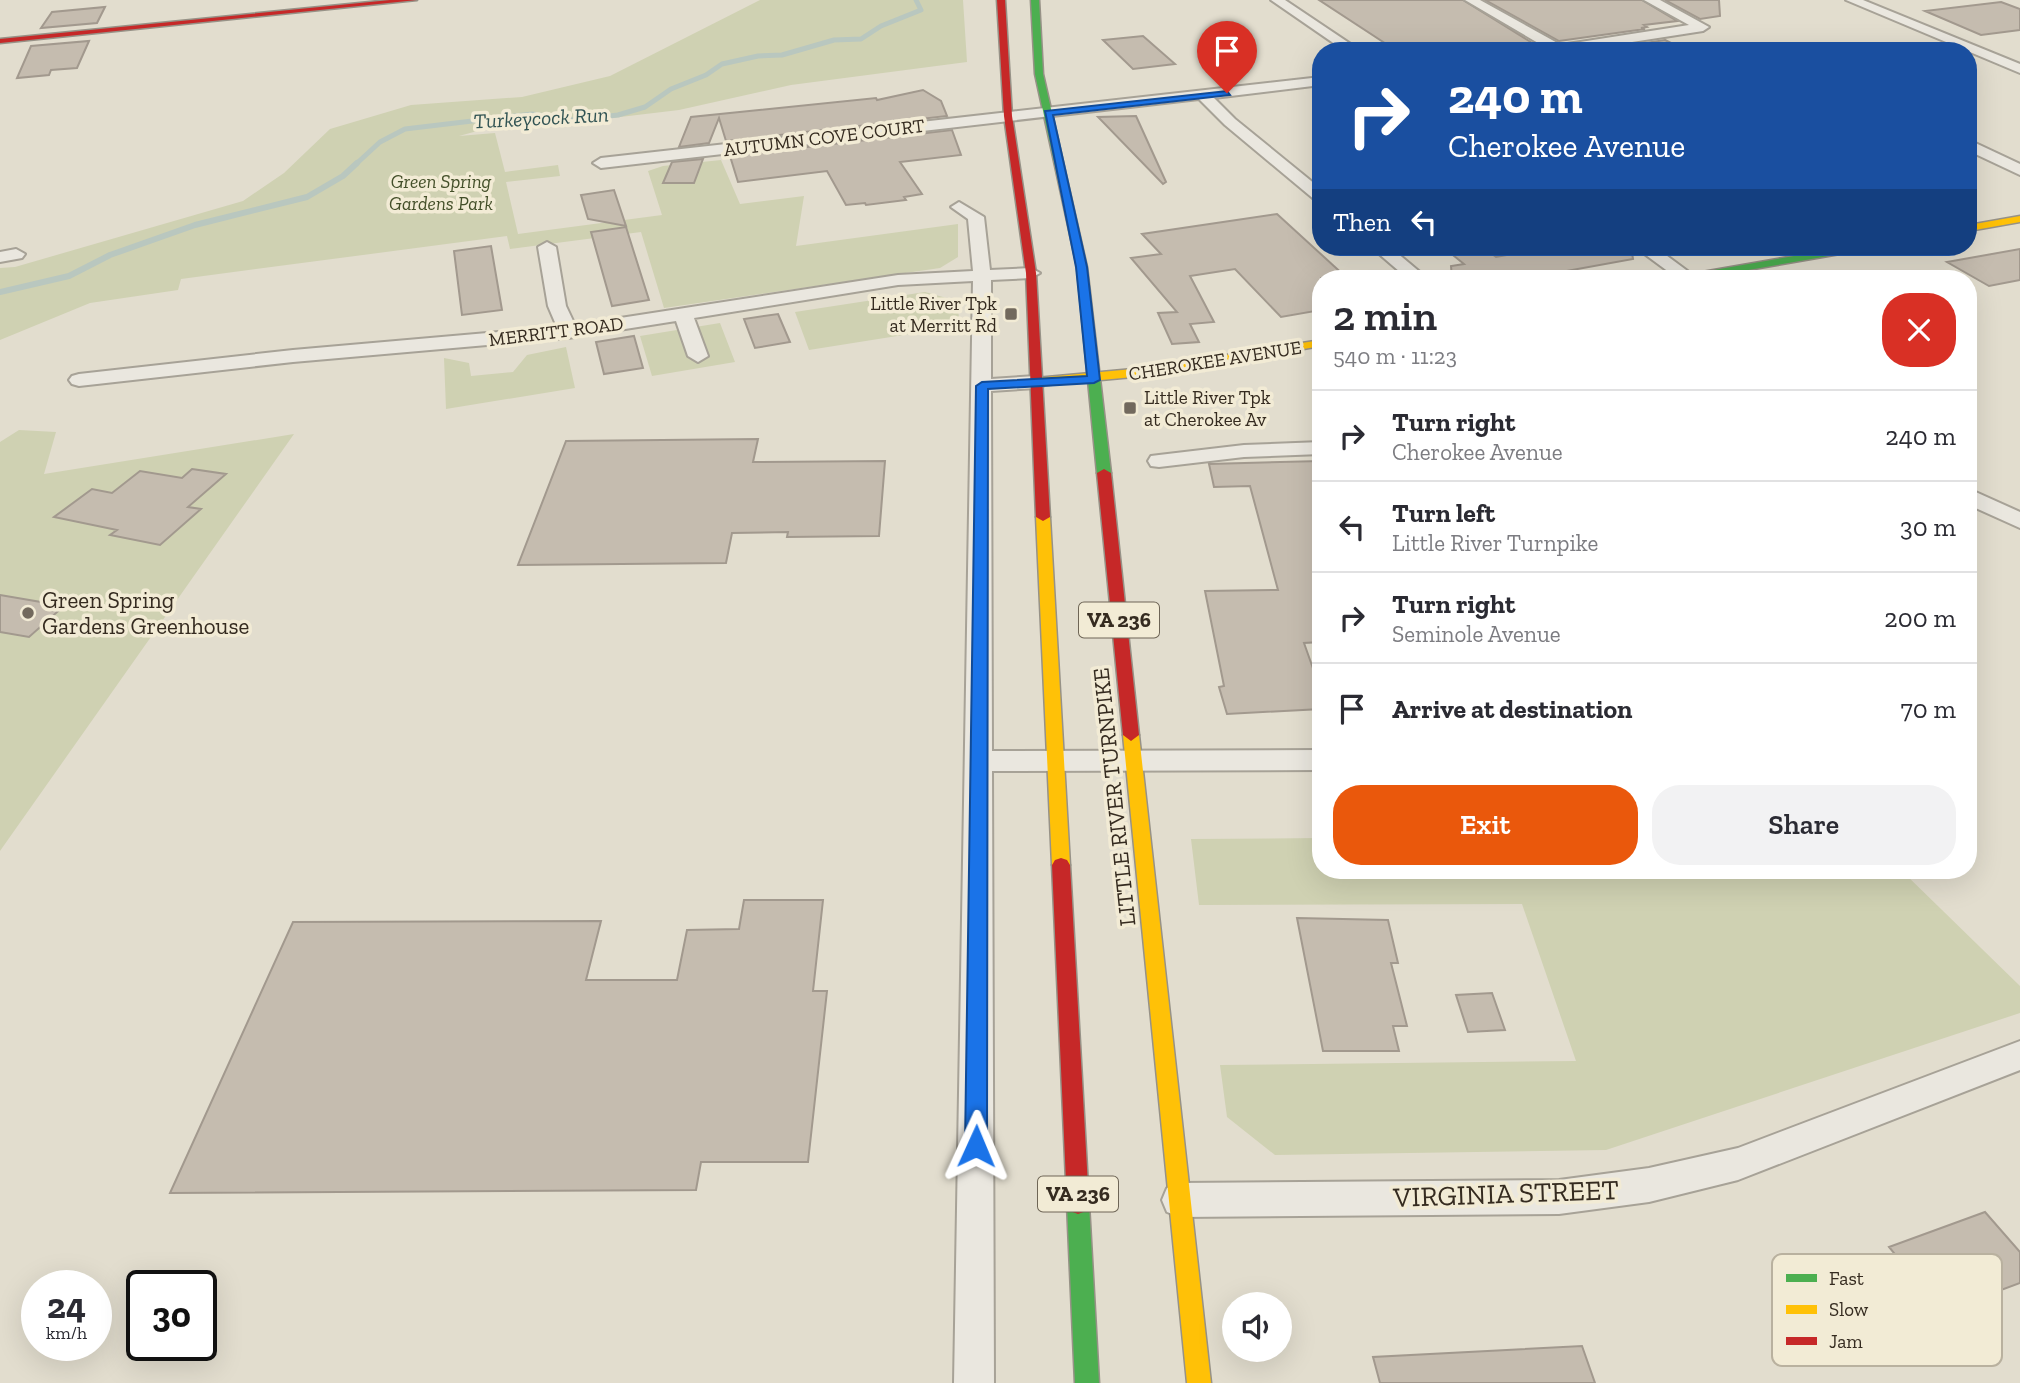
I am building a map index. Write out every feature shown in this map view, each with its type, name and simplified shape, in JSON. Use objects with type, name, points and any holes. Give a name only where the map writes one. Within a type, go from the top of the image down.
[{"type":"main road","points":[[0,41],[413,0]]},
{"type":"main road","name":"VA 236","points":[[1001,0],[1008,116],[1031,273],[1087,1383]]},
{"type":"main road","name":"LITTLE RIVER TURNPIKE","points":[[1035,0],[1038,62],[1082,267],[1199,1383]]},
{"type":"main road","points":[[1977,227],[2020,219]]},
{"type":"main road","points":[[1732,270],[1812,256]]},
{"type":"main road","name":"CHEROKEE AVENUE","points":[[1036,382],[1094,380],[1312,344]]},
{"type":"street","points":[[1277,0],[1340,42]]},
{"type":"street","points":[[1471,0],[1542,42]]},
{"type":"street","points":[[1607,42],[1703,27],[1650,0]]},
{"type":"street","points":[[1852,0],[1954,42]]},
{"type":"street","points":[[1977,51],[2020,69]]},
{"type":"street","name":"AUTUMN COVE COURT","points":[[601,163],[1312,82]]},
{"type":"street","points":[[1204,96],[1230,122],[1312,190]]},
{"type":"street","points":[[1977,149],[2020,170]]},
{"type":"street","points":[[959,207],[976,217],[982,274],[974,1383]]},
{"type":"street","points":[[547,247],[556,306],[568,332]]},
{"type":"street","points":[[1391,256],[1408,270]]},
{"type":"street","points":[[1656,256],[1675,270]]},
{"type":"street","name":"MERRITT ROAD","points":[[79,380],[293,356],[568,332],[898,280],[1031,273]]},
{"type":"street","points":[[683,314],[698,356]]},
{"type":"street","name":"CHEROKEE AVENUE","points":[[982,386],[1036,382]]},
{"type":"street","points":[[1159,461],[1244,451],[1312,448]]},
{"type":"street","points":[[1977,500],[2020,521]]},
{"type":"street","points":[[980,761],[1312,760]]},
{"type":"street","name":"VIRGINIA STREET","points":[[1180,1200],[1559,1197],[1649,1185],[1738,1164],[2020,1055]]},
{"type":"green space","name":"Green Spring Gardens Park","points":[[760,0],[963,0],[967,62],[791,85],[679,110],[553,125],[510,122],[459,136],[495,133],[505,172],[558,165],[560,176],[506,182],[518,234],[662,215],[648,171],[663,166],[721,160],[740,204],[804,196],[796,246],[958,224],[958,257],[940,268],[664,308],[641,232],[510,249],[507,236],[181,279],[178,290],[90,303],[0,340],[0,268],[15,267],[243,201],[284,173],[330,129],[411,105],[522,97],[610,76]]},
{"type":"green space","points":[[925,292],[957,301],[960,326],[809,350],[795,312]]},
{"type":"green space","points":[[720,323],[735,362],[652,376],[640,336]]},
{"type":"green space","points":[[566,347],[575,388],[446,409],[444,358],[469,363],[471,376],[513,372],[527,355]]},
{"type":"green space","points":[[19,430],[56,432],[44,474],[294,434],[0,851],[0,442]]},
{"type":"green space","points":[[1312,838],[1312,879],[1910,879],[2020,986],[2020,1013],[1606,1150],[1275,1155],[1227,1117],[1220,1065],[1576,1061],[1522,904],[1199,905],[1191,839]]},
{"type":"building","points":[[1319,0],[1463,0],[1531,42],[1383,42]]},
{"type":"building","points":[[1485,0],[1642,0],[1677,21],[1644,25],[1647,27],[1641,28],[1645,29],[1559,41]]},
{"type":"building","points":[[1665,0],[1719,0],[1720,16],[1700,19]]},
{"type":"building","points":[[2001,2],[2020,9],[2020,30],[1981,35],[1925,11]]},
{"type":"building","points":[[105,7],[97,23],[41,28],[52,12]]},
{"type":"building","points":[[1143,36],[1175,64],[1133,69],[1103,40]]},
{"type":"building","points":[[89,41],[77,68],[51,70],[49,75],[17,78],[31,46]]},
{"type":"building","points":[[923,90],[941,101],[947,116],[726,141],[719,118],[709,143],[679,147],[691,117],[877,100]]},
{"type":"building","points":[[1136,116],[1166,182],[1163,184],[1098,117]]},
{"type":"building","points":[[952,130],[961,155],[900,162],[922,194],[904,197],[906,200],[866,205],[846,205],[827,171],[738,182],[730,156]]},
{"type":"building","points":[[703,159],[694,183],[663,183],[672,162]]},
{"type":"building","points":[[614,190],[626,226],[588,219],[581,195]]},
{"type":"building","points":[[1277,214],[1312,246],[1312,256],[1323,256],[1338,270],[1312,270],[1312,312],[1281,317],[1235,269],[1190,276],[1214,322],[1190,324],[1199,342],[1172,344],[1158,313],[1177,312],[1131,258],[1161,254],[1142,234]]},
{"type":"building","points":[[626,227],[649,300],[612,306],[591,232]]},
{"type":"building","points":[[491,246],[502,310],[462,315],[454,251]]},
{"type":"building","points":[[2020,249],[2020,280],[1989,286],[1977,279],[1977,270],[1961,270],[1947,262]]},
{"type":"building","points":[[1454,256],[1632,256],[1633,259],[1572,270],[1451,270],[1451,266],[1464,264]]},
{"type":"building","points":[[778,314],[790,342],[755,348],[744,319]]},
{"type":"building","points":[[634,336],[643,368],[604,374],[596,342]]},
{"type":"building","points":[[758,439],[753,462],[885,461],[879,536],[787,537],[788,532],[732,533],[726,563],[518,565],[566,441]]},
{"type":"building","points":[[1312,461],[1312,643],[1304,643],[1312,666],[1312,709],[1227,714],[1219,687],[1224,686],[1205,591],[1278,590],[1250,486],[1214,487],[1209,464]]},
{"type":"building","points":[[192,469],[226,474],[188,507],[201,509],[160,545],[110,535],[117,530],[54,517],[92,489],[112,493],[140,471],[182,478]]},
{"type":"building","name":"Green Spring Gardens Greenhouse","points":[[0,595],[64,606],[29,637],[0,632]]},
{"type":"building","points":[[744,900],[823,900],[813,991],[827,991],[808,1162],[701,1162],[696,1190],[170,1193],[293,922],[601,921],[586,980],[677,980],[687,930],[739,929]]},
{"type":"building","points":[[1297,918],[1388,920],[1398,963],[1391,963],[1407,1026],[1393,1026],[1399,1051],[1323,1051]]},
{"type":"building","points":[[1492,993],[1505,1030],[1468,1032],[1456,995]]},
{"type":"building","points":[[1985,1212],[2020,1252],[2020,1283],[2002,1290],[2002,1254],[1895,1254],[1889,1247]]},
{"type":"building","points":[[1582,1346],[1595,1383],[1380,1383],[1373,1357]]},
{"type":"waterway","name":"Turkeycock Run","points":[[355,165],[380,142],[405,129],[532,114],[574,120],[618,115],[645,107],[671,89],[706,75],[722,64],[758,56],[782,55],[834,40],[861,39],[881,26],[921,10],[916,0]]},
{"type":"waterway","name":"Turkeycock Run","points":[[0,292],[69,276],[110,255],[195,225],[307,197],[343,176],[357,163]]},
{"type":"traffic: fast","points":[[1035,0],[1039,74],[1082,267],[1104,473]]},
{"type":"traffic: fast","points":[[1731,270],[1811,256]]},
{"type":"traffic: fast","points":[[1078,1204],[1087,1383]]},
{"type":"traffic: slow","points":[[1977,227],[2020,219]]},
{"type":"traffic: slow","points":[[1036,382],[1144,372],[1312,344]]},
{"type":"traffic: slow","points":[[1043,517],[1061,865]]},
{"type":"traffic: slow","points":[[1131,735],[1199,1383]]},
{"type":"traffic: jam","points":[[0,41],[413,0]]},
{"type":"traffic: jam","points":[[1001,0],[1008,116],[1031,273],[1043,517]]},
{"type":"traffic: jam","points":[[1104,473],[1131,735]]},
{"type":"traffic: jam","points":[[1061,865],[1078,1204]]},
{"type":"place","name":"Little River Tpk at Merritt Rd","points":[[1011,314]]},
{"type":"place","name":"Little River Tpk at Cherokee Av","points":[[1130,408]]},
{"type":"place","name":"Green Spring Gardens Greenhouse","points":[[28,613]]},
{"type":"route","points":[[976,1146],[982,386],[1094,380],[1082,267],[1048,113],[1227,93]]}]
